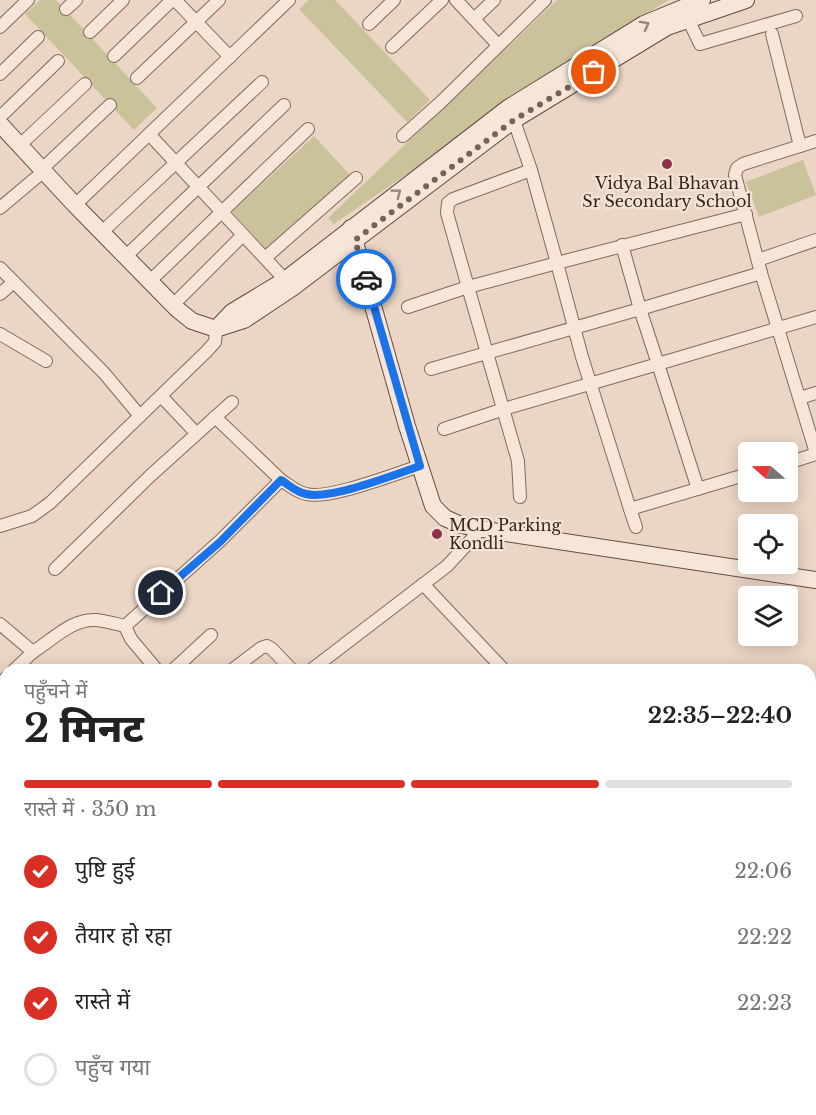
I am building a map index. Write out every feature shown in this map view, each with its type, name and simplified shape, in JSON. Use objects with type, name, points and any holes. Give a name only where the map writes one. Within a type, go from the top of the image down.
[{"type":"street","points":[[0,27],[28,0]]},
{"type":"street","points":[[66,9],[76,0]]},
{"type":"street","points":[[90,32],[123,0]]},
{"type":"street","points":[[114,56],[173,0],[230,57]]},
{"type":"street","points":[[137,78],[219,0]]},
{"type":"street","points":[[75,205],[289,0]]},
{"type":"street","points":[[369,24],[394,0]]},
{"type":"street","points":[[392,47],[442,0]]},
{"type":"street","points":[[456,0],[498,45]]},
{"type":"street","points":[[474,19],[494,0]]},
{"type":"street","points":[[403,136],[545,0]]},
{"type":"street","points":[[0,525],[32,516],[41,511],[206,352],[215,342],[216,329],[232,312],[289,284],[511,114],[644,24],[702,0]]},
{"type":"street","points":[[511,114],[667,27],[746,0]]},
{"type":"street","points":[[688,19],[700,44],[796,16]]},
{"type":"street","points":[[772,34],[801,146]]},
{"type":"street","points":[[0,74],[38,37]]},
{"type":"street","points":[[0,117],[58,61]]},
{"type":"street","points":[[102,232],[262,81]]},
{"type":"street","points":[[20,145],[85,84]]},
{"type":"street","points":[[0,208],[110,105]]},
{"type":"street","points":[[126,256],[284,105]]},
{"type":"street","points":[[511,114],[531,170],[590,385],[636,527]]},
{"type":"street","points":[[0,124],[75,205],[173,304],[192,321],[216,329]]},
{"type":"street","points":[[150,281],[308,129]]},
{"type":"street","points":[[149,134],[289,284]]},
{"type":"street","points":[[798,460],[816,454],[735,175],[737,168],[743,164],[816,141]]},
{"type":"street","points":[[520,496],[518,461],[447,213],[448,203],[453,199],[531,170]]},
{"type":"street","points":[[265,258],[356,178]]},
{"type":"street","points":[[408,307],[468,287],[746,214]]},
{"type":"street","points":[[353,234],[420,466],[433,506],[445,518],[461,525],[816,580]]},
{"type":"street","points":[[173,304],[243,235]]},
{"type":"street","points":[[431,369],[574,326],[640,309],[760,267],[816,240]]},
{"type":"street","points":[[622,245],[640,309],[698,489]]},
{"type":"street","points":[[0,268],[104,373],[140,416]]},
{"type":"street","points":[[0,294],[14,282]]},
{"type":"street","points":[[444,429],[816,316]]},
{"type":"street","points":[[0,334],[46,361]]},
{"type":"street","points":[[800,398],[816,393]]},
{"type":"street","points":[[161,396],[196,433]]},
{"type":"street","points":[[55,569],[196,433],[232,402]]},
{"type":"street","points":[[215,417],[281,480],[308,495],[327,495],[420,466]]},
{"type":"street","points":[[630,509],[738,477]]},
{"type":"street","points":[[125,626],[220,542],[281,480]]},
{"type":"street","points":[[319,664],[452,561],[482,528]]},
{"type":"street","points":[[423,584],[498,664]]},
{"type":"street","points":[[20,664],[33,652],[75,624],[85,620],[125,626]]},
{"type":"street","points":[[0,624],[33,652]]},
{"type":"street","points":[[125,626],[131,639],[153,664]]},
{"type":"street","points":[[180,664],[211,635]]},
{"type":"street","points":[[240,664],[267,646],[286,664]]},
{"type":"shaded area","points":[[40,0],[56,0],[157,108],[134,130],[25,14]]},
{"type":"shaded area","points":[[309,0],[335,0],[430,100],[407,122],[299,9]]},
{"type":"shaded area","points":[[557,0],[669,0],[605,38],[334,224],[328,218]]},
{"type":"shaded area","points":[[314,136],[350,175],[269,252],[232,212]]},
{"type":"shaded area","points":[[803,160],[816,195],[759,217],[746,182]]},
{"type":"way so far","points":[[366,279],[355,240],[514,120],[594,72]]},
{"type":"place","name":"Vidya Bal Bhavan Sr Secondary School","points":[[667,164]]},
{"type":"place","name":"MCD Parking Kondli","points":[[437,534]]},
{"type":"route","points":[[161,593],[220,542],[281,480],[308,495],[327,495],[420,466],[366,279]]}]
